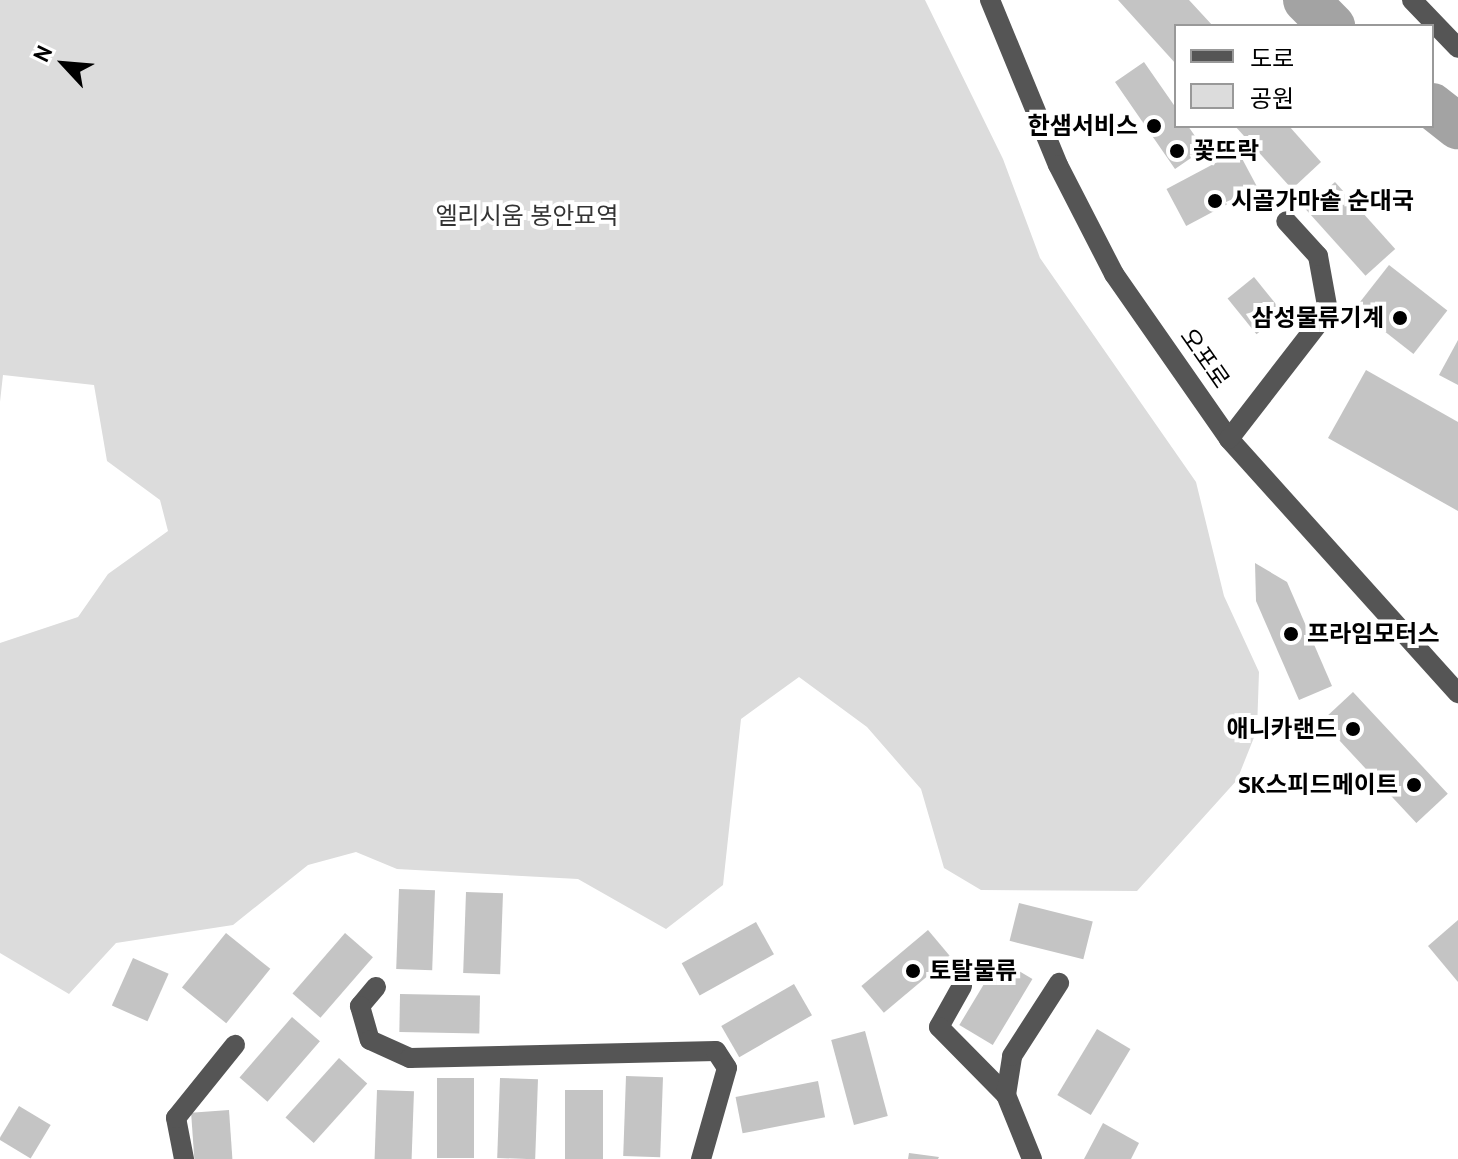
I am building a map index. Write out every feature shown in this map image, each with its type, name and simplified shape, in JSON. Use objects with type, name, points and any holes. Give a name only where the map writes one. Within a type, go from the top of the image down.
[{"type":"street","name":"오포로","points":[[990,0],[1058,165],[1114,274],[1229,439],[1458,693]]},
{"type":"street","points":[[1412,0],[1458,48]]},
{"type":"street","points":[[1229,439],[1328,311],[1318,256],[1286,221]]},
{"type":"street","points":[[1006,1095],[1012,1056],[1059,983]]},
{"type":"street","points":[[962,986],[939,1027],[1006,1095],[1032,1159]]},
{"type":"street","points":[[376,987],[360,1006],[370,1040],[410,1058],[716,1051],[727,1068],[701,1159]]},
{"type":"street","points":[[184,1159],[176,1118],[235,1045]]},
{"type":"green space","name":"엘리시움 봉안묘역","points":[[0,0],[925,0],[1003,159],[1040,258],[1196,482],[1224,596],[1259,672],[1257,730],[1237,780],[1137,891],[981,890],[944,868],[921,789],[867,727],[799,677],[741,719],[723,885],[666,929],[578,879],[397,869],[356,852],[308,865],[233,925],[116,943],[69,994],[0,953],[0,643],[78,617],[108,574],[168,531],[160,500],[107,461],[94,385],[3,375],[0,402]]},
{"type":"building","points":[[1118,0],[1189,0],[1211,24],[1174,24],[1174,62]]},
{"type":"building","points":[[1144,62],[1174,105],[1174,128],[1189,128],[1204,149],[1175,169],[1115,82]]},
{"type":"building","points":[[1237,128],[1291,128],[1321,162],[1292,189]]},
{"type":"building","points":[[1238,151],[1258,188],[1186,226],[1166,189]]},
{"type":"building","points":[[1335,182],[1395,249],[1365,276],[1305,209]]},
{"type":"building","points":[[1389,265],[1447,311],[1413,354],[1355,308]]},
{"type":"building","points":[[1254,277],[1283,313],[1257,334],[1228,298]]},
{"type":"building","points":[[1458,340],[1458,385],[1439,375]]},
{"type":"building","points":[[1366,370],[1458,422],[1458,511],[1328,438]]},
{"type":"building","points":[[1255,563],[1287,582],[1332,686],[1299,700],[1256,601]]},
{"type":"building","points":[[1353,692],[1448,794],[1416,823],[1322,721]]},
{"type":"building","points":[[399,889],[435,890],[432,970],[396,969]]},
{"type":"building","points":[[466,892],[503,893],[500,974],[463,973]]},
{"type":"building","points":[[1019,903],[1093,921],[1083,959],[1010,941]]},
{"type":"building","points":[[1458,920],[1458,982],[1428,946]]},
{"type":"building","points":[[756,922],[774,954],[700,996],[682,963]]},
{"type":"building","points":[[928,930],[950,957],[884,1013],[861,986]]},
{"type":"building","points":[[226,933],[270,969],[226,1023],[182,987]]},
{"type":"building","points":[[345,933],[373,957],[320,1018],[293,993]]},
{"type":"building","points":[[133,958],[169,974],[147,1021],[112,1006]]},
{"type":"building","points":[[999,959],[1032,979],[993,1045],[959,1025]]},
{"type":"building","points":[[794,984],[812,1015],[739,1057],[721,1026]]},
{"type":"building","points":[[400,994],[480,995],[479,1033],[399,1032]]},
{"type":"building","points":[[292,1017],[320,1041],[267,1102],[240,1077]]},
{"type":"building","points":[[1097,1029],[1130,1049],[1091,1115],[1057,1095]]},
{"type":"building","points":[[865,1031],[888,1116],[854,1125],[831,1040]]},
{"type":"building","points":[[339,1058],[367,1083],[314,1143],[285,1117]]},
{"type":"building","points":[[626,1076],[663,1077],[660,1157],[623,1156]]},
{"type":"building","points":[[437,1078],[474,1078],[474,1158],[437,1158]]},
{"type":"building","points":[[500,1078],[538,1079],[535,1159],[497,1158]]},
{"type":"building","points":[[818,1081],[825,1117],[743,1133],[736,1097]]},
{"type":"building","points":[[377,1090],[414,1091],[412,1159],[375,1159]]},
{"type":"building","points":[[565,1090],[603,1090],[603,1159],[565,1159]]},
{"type":"building","points":[[19,1106],[51,1125],[31,1158],[0,1140]]},
{"type":"building","points":[[229,1110],[232,1159],[194,1159],[191,1113]]},
{"type":"building","points":[[1103,1123],[1139,1143],[1131,1159],[1084,1159]]},
{"type":"building","points":[[909,1153],[939,1157],[908,1159]]},
{"type":"waterway","points":[[1306,0],[1330,24]]},
{"type":"waterway","points":[[1434,108],[1458,126]]},
{"type":"place","name":"한샘서비스","points":[[1154,126]]},
{"type":"place","name":"꽃뜨락","points":[[1177,151]]},
{"type":"place","name":"시골가마솥 순대국","points":[[1215,201]]},
{"type":"place","name":"삼성물류기계","points":[[1400,318]]},
{"type":"place","name":"프라임모터스","points":[[1291,634]]},
{"type":"place","name":"애니카랜드","points":[[1353,729]]},
{"type":"place","name":"SK스피드메이트","points":[[1414,785]]},
{"type":"place","name":"토탈물류","points":[[913,971]]}]
